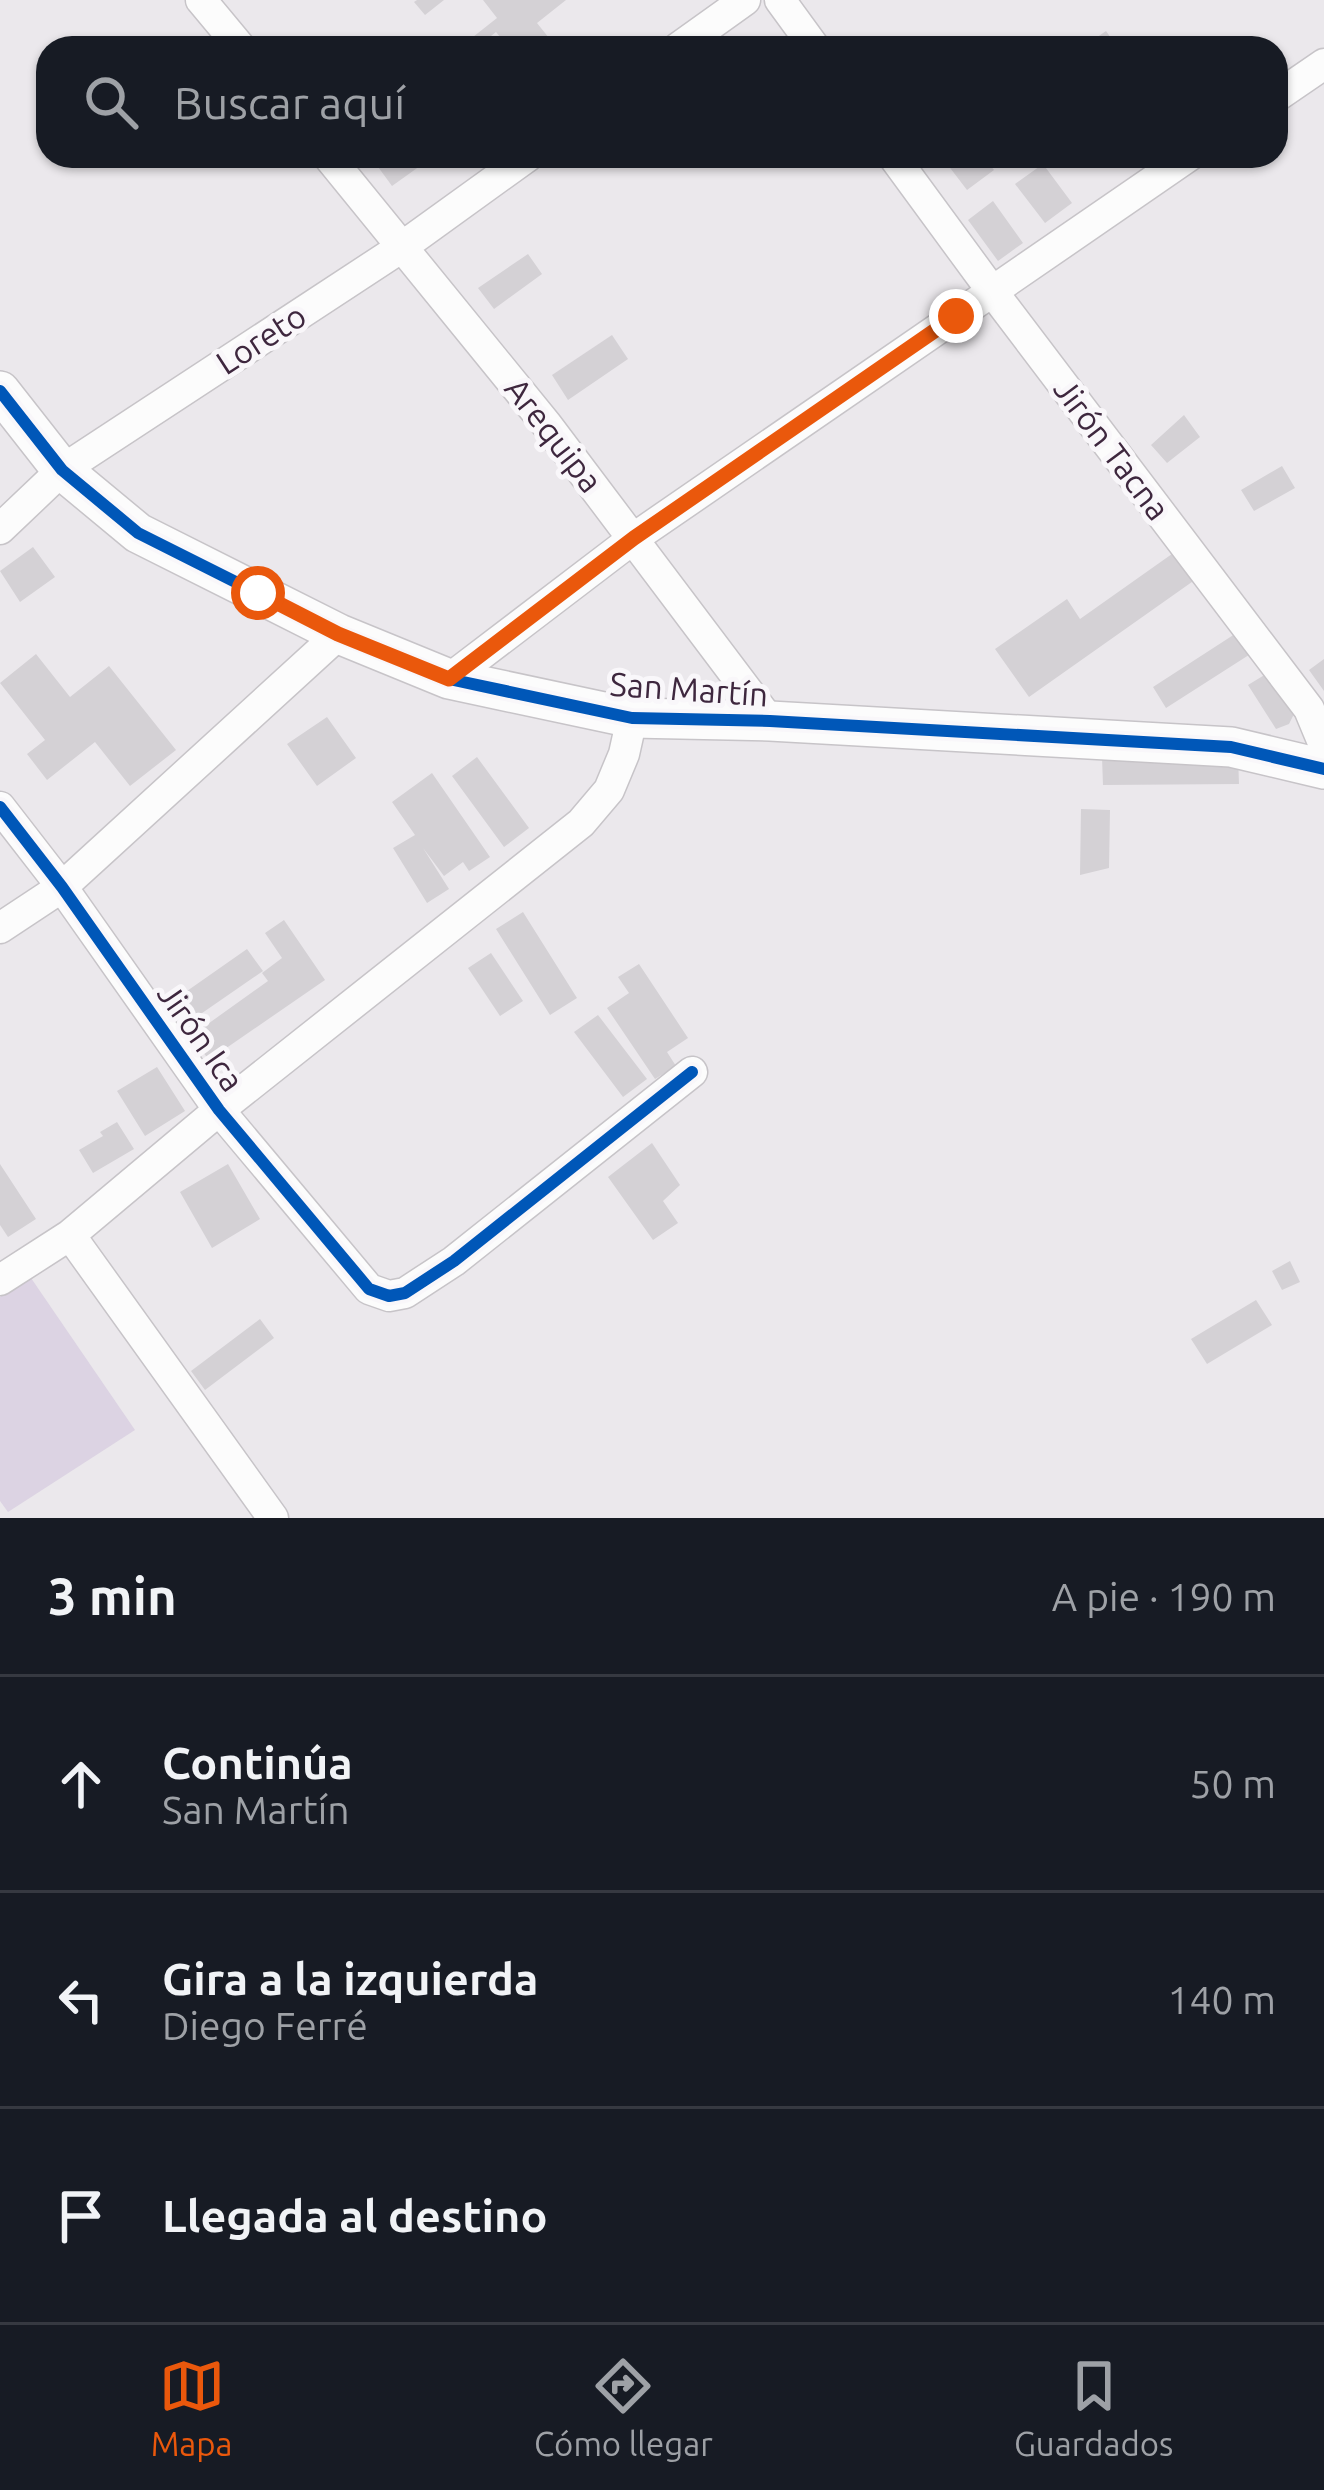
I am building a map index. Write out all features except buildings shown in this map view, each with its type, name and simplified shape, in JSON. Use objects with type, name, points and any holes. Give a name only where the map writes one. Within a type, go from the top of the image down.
[{"type":"street","points":[[201,0],[231,36]]},
{"type":"street","points":[[695,36],[745,0]]},
{"type":"street","points":[[780,0],[806,36]]},
{"type":"street","points":[[1288,89],[1324,64]]},
{"type":"street","name":"Arequipa","points":[[338,168],[548,424],[770,721]]},
{"type":"street","name":"Loreto","points":[[0,529],[62,470],[402,247],[511,168]]},
{"type":"street","name":"Jirón Tacna","points":[[902,168],[1309,710],[1324,745]]},
{"type":"street","points":[[449,679],[634,538],[1171,168]]},
{"type":"street","name":"San Martín","points":[[0,391],[62,470],[138,533],[338,634],[449,679],[632,718],[770,721],[1231,747],[1324,769]]},
{"type":"street","points":[[0,928],[62,887],[338,634]]},
{"type":"street","points":[[0,1280],[70,1235],[219,1110],[580,824],[609,790],[632,718]]},
{"type":"street","name":"Jirón Ica","points":[[0,807],[219,1110],[369,1289],[389,1296],[405,1293],[454,1261],[692,1072]]},
{"type":"street","points":[[70,1235],[269,1516]]},
{"type":"shaded area","points":[[31,1278],[135,1430],[8,1512],[0,1501],[0,1297]]},
{"type":"cycle path","points":[[0,391],[62,470],[138,533],[339,634],[449,679],[632,718],[770,721],[1231,747],[1324,769]]},
{"type":"cycle path","points":[[0,807],[219,1110],[369,1289],[389,1296],[405,1293],[454,1261],[692,1072]]},
{"type":"route","points":[[258,593],[338,634],[449,679],[634,538],[956,316]]}]
